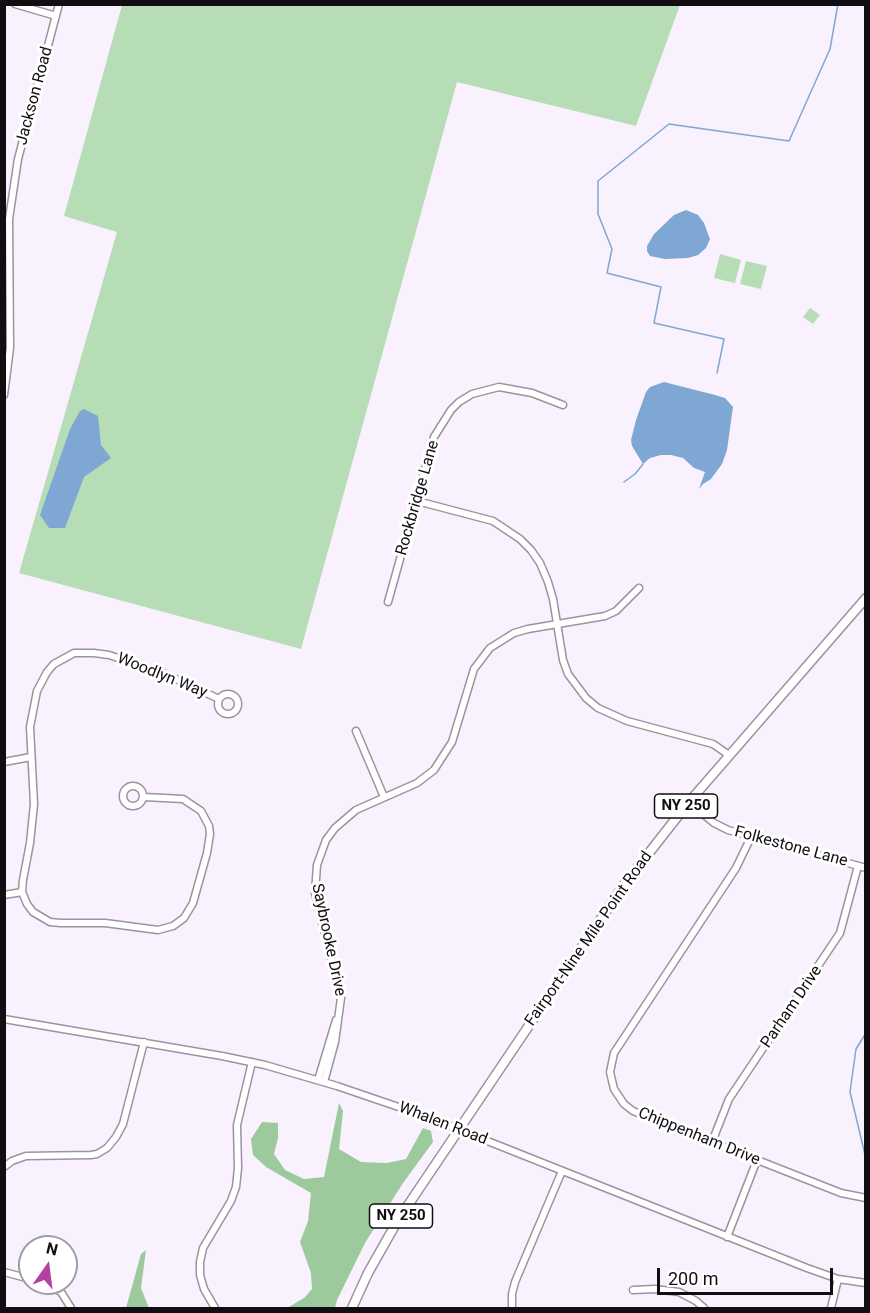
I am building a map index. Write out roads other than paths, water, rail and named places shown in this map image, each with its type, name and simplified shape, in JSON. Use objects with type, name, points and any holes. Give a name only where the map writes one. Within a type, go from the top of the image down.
[{"type":"main road","name":"Fairport-Nine Mile Point Road","points":[[352,1308],[382,1246],[591,932],[658,840],[689,802],[866,598]]},
{"type":"street","points":[[15,4],[56,16]]},
{"type":"street","name":"Jackson Road","points":[[4,394],[10,348],[7,219],[18,159],[59,4]]},
{"type":"street","name":"Rockbridge Lane","points":[[388,602],[434,437],[444,419],[459,402],[480,391],[499,387],[532,393],[563,405]]},
{"type":"street","points":[[417,501],[494,522],[520,539],[540,563],[549,582],[563,660],[568,674],[586,698],[598,708],[627,721],[713,744],[729,755]]},
{"type":"street","name":"Saybrooke Drive","points":[[321,1081],[335,1042],[341,1008],[339,986],[315,893],[316,865],[320,852],[334,828],[356,810],[426,778],[440,762],[452,742],[474,669],[490,648],[514,633],[605,616],[616,611],[639,588]]},
{"type":"street","name":"Woodlyn Way","points":[[22,891],[22,880],[33,825],[34,784],[30,727],[37,691],[54,664],[74,653],[94,652],[163,673],[219,699]]},
{"type":"street","points":[[356,731],[384,797]]},
{"type":"street","points":[[4,762],[31,757]]},
{"type":"street","points":[[4,895],[22,891],[33,912],[50,922],[105,923],[158,930],[167,929],[179,923],[189,913],[193,903],[209,844],[209,826],[201,811],[183,799],[144,797]]},
{"type":"street","name":"Folkestone Lane","points":[[689,802],[720,827],[862,867]]},
{"type":"street","name":"Chippenham Drive","points":[[751,837],[736,868],[618,1046],[610,1065],[614,1089],[624,1104],[633,1112],[841,1193],[866,1198]]},
{"type":"street","name":"Parham Drive","points":[[712,1142],[729,1099],[840,933],[862,867]]},
{"type":"street","name":"Whalen Road","points":[[4,1019],[252,1062],[321,1081],[392,1104],[838,1279],[866,1284]]},
{"type":"street","points":[[4,1167],[26,1156],[90,1155],[107,1148],[123,1124],[144,1042]]},
{"type":"street","points":[[215,1308],[204,1289],[200,1275],[200,1262],[207,1240],[231,1201],[236,1187],[237,1125],[252,1062]]},
{"type":"street","points":[[727,1237],[758,1160]]},
{"type":"street","points":[[512,1308],[515,1282],[562,1171]]},
{"type":"street","points":[[831,1308],[838,1279]]},
{"type":"street","points":[[633,1290],[655,1289],[679,1292],[704,1308]]},
{"type":"street","points":[[63,1295],[71,1308]]},
{"type":"water","points":[[686,210],[698,215],[704,223],[710,239],[706,248],[698,255],[688,258],[665,259],[650,256],[647,246],[654,234],[674,215]]},
{"type":"water","points":[[664,382],[725,398],[733,407],[727,450],[722,464],[711,479],[699,489],[705,472],[694,468],[683,458],[671,455],[650,458],[643,464],[632,446],[631,440],[636,420],[646,392],[650,387]]},
{"type":"water","points":[[84,409],[98,416],[101,445],[111,458],[84,477],[65,528],[49,528],[40,515],[70,429],[80,411]]},
{"type":"waterway","points":[[717,373],[724,339],[654,323],[661,287],[607,273],[612,249],[598,214],[598,181],[669,124],[789,141],[830,49],[838,4]]},
{"type":"waterway","points":[[624,482],[643,464]]},
{"type":"waterway","points":[[866,1033],[856,1049],[850,1092],[866,1159]]}]
